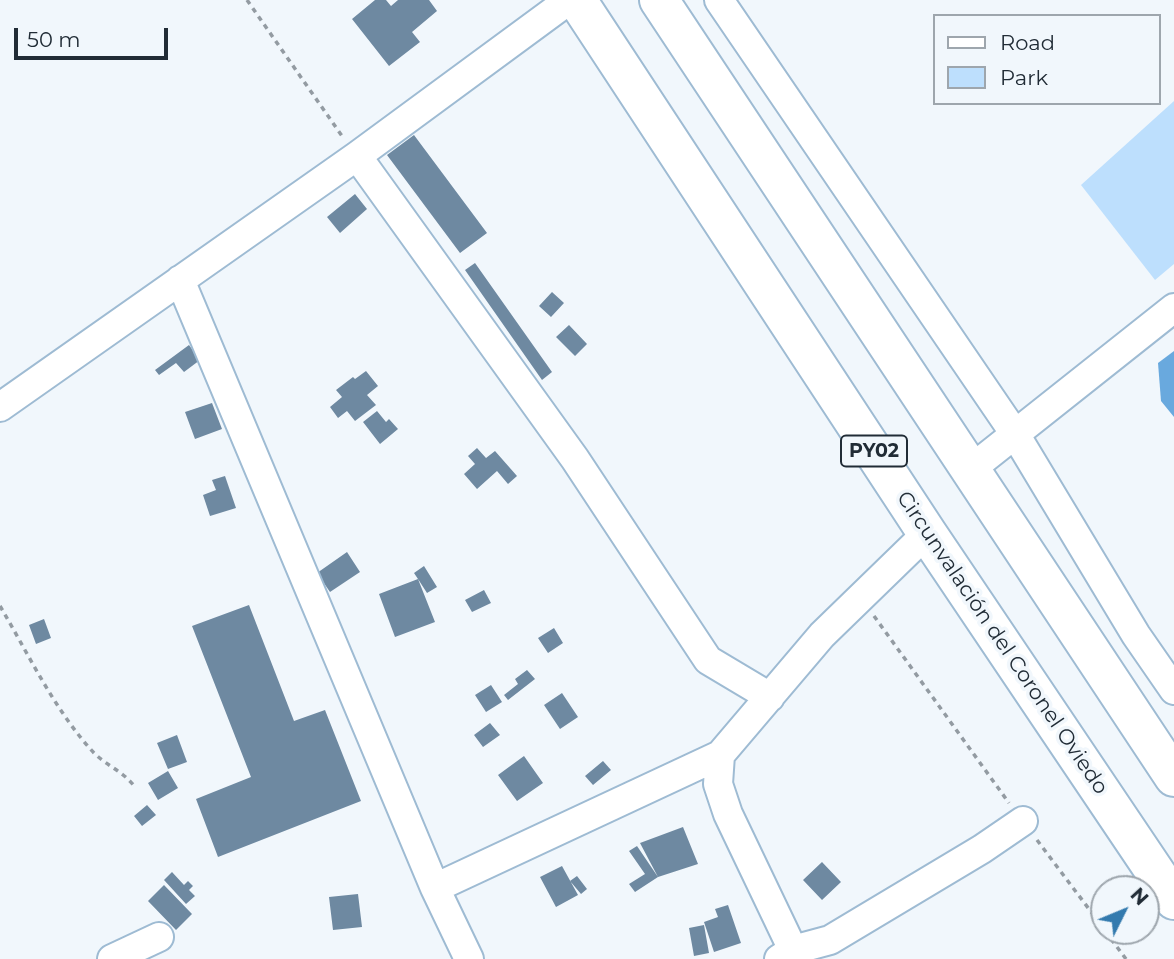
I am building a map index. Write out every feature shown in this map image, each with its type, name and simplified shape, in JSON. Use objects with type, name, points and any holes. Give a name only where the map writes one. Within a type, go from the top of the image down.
[{"type":"highway","name":"Circunvalación del Coronel Oviedo","points":[[577,0],[927,533],[1174,900]]},
{"type":"highway","points":[[659,0],[1174,777]]},
{"type":"street","points":[[0,407],[357,156],[569,0]]},
{"type":"street","points":[[719,0],[1015,434],[1136,635],[1174,690]]},
{"type":"street","points":[[357,156],[575,459],[708,660],[770,697]]},
{"type":"street","points":[[180,280],[463,957]]},
{"type":"street","points":[[971,469],[1174,308]]},
{"type":"street","points":[[435,888],[720,755],[822,635],[927,533]]},
{"type":"street","points":[[720,755],[718,784],[786,954],[831,940],[982,849],[1023,821]]},
{"type":"street","points":[[113,959],[159,937]]},
{"type":"path","points":[[247,0],[357,156]]},
{"type":"path","points":[[860,598],[1090,910]]},
{"type":"path","points":[[0,606],[64,715],[96,754],[127,776],[135,788]]},
{"type":"green space","points":[[1174,101],[1174,264],[1155,280],[1081,185]]},
{"type":"water","points":[[1174,351],[1174,417],[1161,401],[1158,363]]},
{"type":"building","points":[[375,0],[386,0],[391,6],[398,0],[429,0],[437,11],[412,32],[420,42],[389,66],[352,19]]},
{"type":"building","points":[[414,135],[487,233],[460,253],[387,155]]},
{"type":"building","points":[[355,194],[367,209],[340,233],[327,217]]},
{"type":"building","points":[[475,263],[552,372],[542,380],[465,270]]},
{"type":"building","points":[[552,292],[564,303],[551,317],[539,306]]},
{"type":"building","points":[[569,325],[587,344],[575,356],[556,337]]},
{"type":"building","points":[[189,345],[200,360],[184,372],[176,363],[159,375],[155,370]]},
{"type":"building","points":[[366,371],[378,386],[367,395],[376,405],[355,421],[347,411],[338,418],[330,407],[342,397],[336,390]]},
{"type":"building","points":[[212,403],[222,429],[195,439],[185,412]]},
{"type":"building","points":[[377,411],[386,422],[389,419],[398,429],[380,444],[363,422]]},
{"type":"building","points":[[477,448],[486,458],[495,451],[517,476],[508,484],[497,471],[477,489],[464,474],[475,464],[468,456]]},
{"type":"building","points":[[225,476],[236,508],[210,516],[203,495],[216,490],[212,480]]},
{"type":"building","points":[[347,552],[360,572],[330,592],[317,573]]},
{"type":"building","points":[[424,566],[437,587],[427,593],[414,573]]},
{"type":"building","points":[[418,579],[435,622],[395,637],[379,594]]},
{"type":"building","points":[[484,590],[491,603],[472,612],[465,600]]},
{"type":"building","points":[[249,605],[294,721],[325,710],[361,801],[218,857],[196,799],[251,777],[192,626]]},
{"type":"building","points":[[44,619],[51,638],[36,644],[29,625]]},
{"type":"building","points":[[554,628],[563,643],[548,653],[538,638]]},
{"type":"building","points":[[527,670],[535,679],[508,700],[504,695],[518,684],[515,679]]},
{"type":"building","points":[[491,685],[502,702],[486,712],[475,695]]},
{"type":"building","points":[[562,693],[578,717],[560,729],[544,705]]},
{"type":"building","points":[[490,723],[500,735],[483,747],[474,735]]},
{"type":"building","points":[[177,735],[187,762],[168,769],[157,743]]},
{"type":"building","points":[[524,756],[543,783],[517,801],[498,775]]},
{"type":"building","points":[[603,761],[611,770],[593,785],[585,776]]},
{"type":"building","points":[[168,771],[178,788],[158,800],[148,783]]},
{"type":"building","points":[[147,805],[156,815],[142,826],[134,816]]},
{"type":"building","points":[[683,827],[698,864],[658,877],[640,843]]},
{"type":"building","points":[[637,846],[658,877],[635,892],[629,884],[645,874],[629,851]]},
{"type":"building","points":[[822,862],[841,882],[822,900],[803,880]]},
{"type":"building","points":[[562,866],[578,895],[556,907],[540,877]]},
{"type":"building","points":[[172,872],[184,885],[188,881],[193,886],[189,890],[195,896],[186,904],[164,880]]},
{"type":"building","points":[[577,876],[587,889],[581,894],[570,881]]},
{"type":"building","points":[[164,885],[192,914],[176,930],[148,901]]},
{"type":"building","points":[[358,894],[362,927],[333,930],[329,897]]},
{"type":"building","points":[[728,905],[741,943],[714,952],[704,922],[718,917],[715,909]]},
{"type":"building","points":[[704,925],[709,953],[694,956],[689,928]]}]
